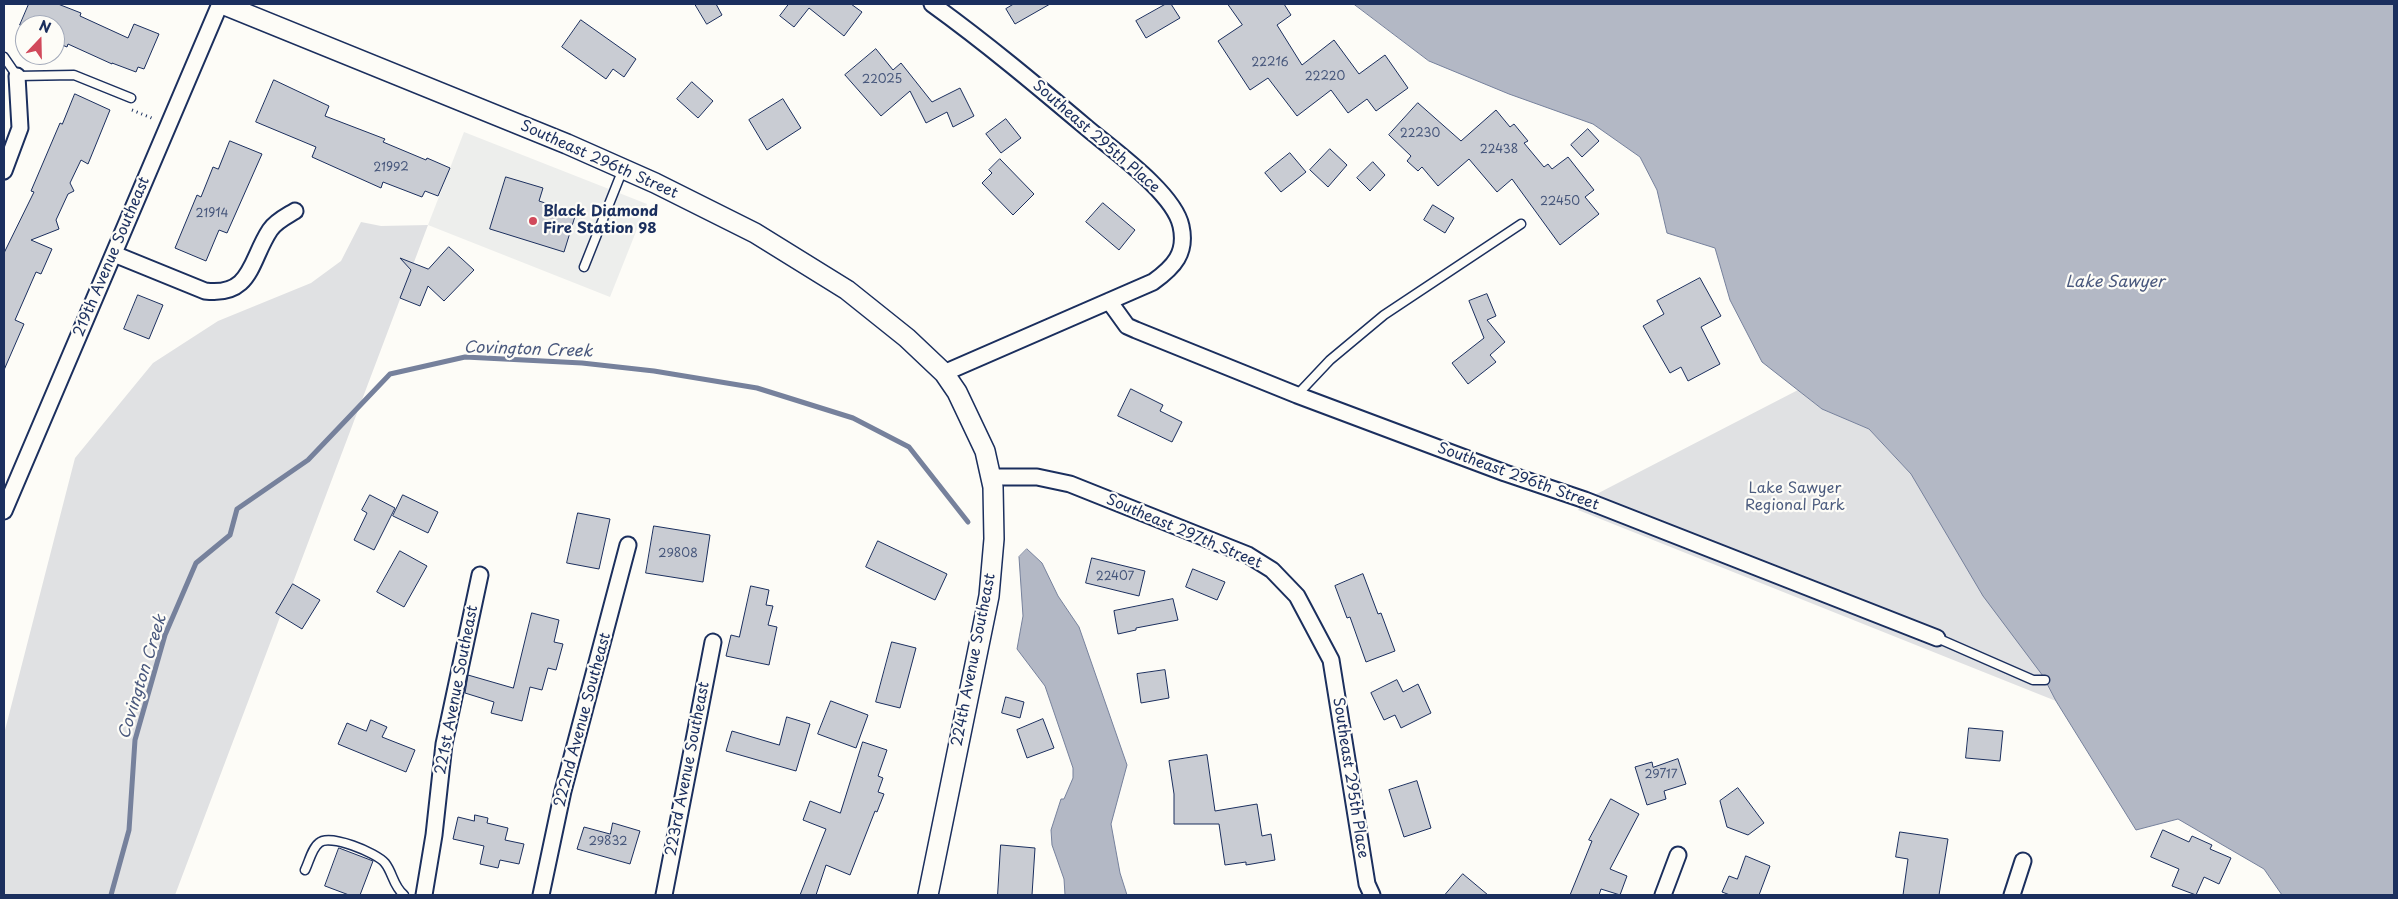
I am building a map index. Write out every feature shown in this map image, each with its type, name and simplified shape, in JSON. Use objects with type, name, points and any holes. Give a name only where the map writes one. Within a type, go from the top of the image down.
[{"type":"street","name":"219th Avenue Southeast","points":[[4,511],[221,4]]},
{"type":"street","name":"Southeast 296th Street","points":[[221,4],[567,144],[755,233],[847,290],[907,338],[944,373]]},
{"type":"street","name":"Southeast 295th Place","points":[[932,4],[1016,67],[1146,178],[1170,203],[1181,224],[1183,240],[1181,253],[1176,262],[1167,272],[1153,282],[944,373]]},
{"type":"street","points":[[4,172],[20,128],[17,76]]},
{"type":"street","points":[[114,254],[205,292],[220,293],[231,290],[244,279],[270,229],[295,211]]},
{"type":"street","name":"Southeast 296th Street","points":[[1109,302],[1127,326],[1297,395],[1505,473],[1585,500],[1937,638]]},
{"type":"street","name":"224th Avenue Southeast","points":[[928,895],[989,596],[994,539],[993,487],[985,451],[974,426],[944,373]]},
{"type":"street","name":"Southeast 297th Street","points":[[990,477],[1037,476],[1070,484],[1248,556],[1272,570],[1297,596],[1330,660]]},
{"type":"street","name":"222nd Avenue Southeast","points":[[541,895],[563,792],[628,545]]},
{"type":"street","name":"221st Avenue Southeast","points":[[424,895],[434,835],[444,744],[480,575]]},
{"type":"street","name":"223rd Avenue Southeast","points":[[664,895],[713,642]]},
{"type":"street","name":"Southeast 295th Place","points":[[1330,660],[1367,884],[1372,895]]},
{"type":"street","points":[[1663,895],[1678,855]]},
{"type":"street","points":[[2012,895],[2023,862]]},
{"type":"lane","points":[[4,57],[17,76],[74,75],[131,98]]},
{"type":"lane","points":[[584,268],[623,169]]},
{"type":"lane","points":[[1297,395],[1330,360],[1384,315],[1521,224]]},
{"type":"lane","points":[[1937,638],[2033,680],[2045,680]]},
{"type":"lane","points":[[305,870],[317,844],[323,840],[337,840],[381,858],[387,865],[395,886],[404,895]]},
{"type":"path","points":[[123,106],[168,126]]},
{"type":"shaded area","points":[[464,132],[647,204],[610,297],[428,225]]},
{"type":"green space","points":[[361,222],[381,226],[428,225],[175,895],[4,895],[4,734],[75,458],[153,363],[218,321],[311,283],[341,261]]},
{"type":"green space","name":"Lake Sawyer Regional Park","points":[[1798,390],[1822,409],[1869,429],[1911,474],[2043,676],[2056,701],[1578,510],[1585,500]]},
{"type":"water","name":"Lake Sawyer","points":[[1354,4],[2394,4],[2394,895],[2282,895],[2264,869],[2178,819],[2136,830],[2056,701],[2043,676],[1983,596],[1911,474],[1869,429],[1822,409],[1762,362],[1730,300],[1715,248],[1667,233],[1657,190],[1640,157],[1593,124],[1509,94],[1429,61]]},
{"type":"water","points":[[1027,549],[1042,563],[1058,596],[1079,627],[1127,765],[1111,824],[1120,873],[1127,895],[1065,895],[1064,879],[1052,845],[1051,830],[1061,799],[1064,799],[1073,778],[1073,768],[1045,686],[1017,649],[1023,616],[1019,557]]},
{"type":"building","points":[[29,4],[58,4],[81,13],[80,16],[128,38],[134,24],[159,34],[144,69],[138,67],[136,72],[112,64],[68,44],[67,47],[65,46],[65,15],[24,15]]},
{"type":"building","points":[[695,4],[716,4],[722,15],[707,24]]},
{"type":"building","points":[[789,4],[851,4],[862,12],[844,36],[809,8],[794,27],[780,16]]},
{"type":"building","points":[[1014,4],[1050,4],[1015,24],[1006,9]]},
{"type":"building","points":[[1166,4],[1171,4],[1180,18],[1146,38],[1136,21]]},
{"type":"building","points":[[1228,4],[1284,4],[1291,15],[1277,25],[1302,65],[1334,40],[1359,74],[1385,55],[1408,88],[1376,111],[1367,99],[1348,113],[1331,90],[1297,116],[1268,78],[1250,90],[1218,41],[1242,25]]},
{"type":"building","points":[[581,20],[636,59],[624,77],[613,69],[606,79],[562,47]]},
{"type":"building","points":[[876,49],[893,70],[901,63],[932,102],[960,88],[974,116],[953,127],[947,112],[926,123],[910,91],[881,116],[845,75]]},
{"type":"building","points":[[274,80],[329,106],[325,116],[385,139],[383,142],[426,160],[427,158],[450,168],[438,196],[425,191],[422,197],[383,182],[381,188],[312,157],[316,147],[256,122]]},
{"type":"building","points":[[692,82],[713,101],[698,118],[677,99]]},
{"type":"building","points":[[75,94],[110,110],[88,164],[81,160],[70,183],[74,191],[68,194],[56,220],[59,229],[31,240],[52,249],[41,274],[36,272],[15,320],[24,324],[4,370],[4,253],[34,192],[31,191],[60,123],[62,124]]},
{"type":"building","points":[[783,99],[801,128],[767,150],[749,120]]},
{"type":"building","points":[[1418,103],[1461,141],[1496,110],[1510,127],[1514,124],[1528,141],[1524,143],[1544,167],[1548,164],[1552,169],[1568,157],[1594,190],[1585,197],[1599,214],[1560,245],[1512,179],[1497,192],[1469,159],[1438,186],[1422,167],[1418,171],[1407,161],[1411,156],[1389,135]]},
{"type":"building","points":[[1006,119],[1021,138],[1001,153],[986,134]]},
{"type":"building","points":[[1588,129],[1599,141],[1582,157],[1571,145]]},
{"type":"building","points":[[230,141],[262,154],[227,233],[219,230],[206,261],[175,248],[197,195],[201,197],[213,167],[218,169]]},
{"type":"building","points":[[1330,149],[1347,165],[1328,187],[1310,170]]},
{"type":"building","points":[[1290,153],[1306,172],[1281,192],[1265,173]]},
{"type":"building","points":[[1000,159],[1034,194],[1013,215],[982,183],[992,173],[989,170]]},
{"type":"building","points":[[1373,162],[1385,175],[1370,191],[1357,178]]},
{"type":"building","name":"Black Diamond Fire Station 98","points":[[506,177],[543,188],[539,201],[576,213],[564,252],[490,229]]},
{"type":"building","points":[[1103,203],[1135,230],[1119,250],[1086,222]]},
{"type":"building","points":[[1433,205],[1454,218],[1445,233],[1424,220]]},
{"type":"building","points":[[449,247],[474,270],[444,301],[428,286],[420,306],[400,298],[411,270],[400,258],[428,269]]},
{"type":"building","points":[[1700,278],[1721,316],[1701,327],[1720,364],[1688,381],[1681,367],[1670,373],[1643,326],[1664,314],[1657,301]]},
{"type":"building","points":[[1487,294],[1496,316],[1487,320],[1505,342],[1490,355],[1496,362],[1468,384],[1452,363],[1484,338],[1469,301]]},
{"type":"building","points":[[138,295],[163,305],[149,339],[124,329]]},
{"type":"building","points":[[1131,389],[1163,405],[1160,411],[1182,422],[1172,442],[1118,416]]},
{"type":"building","points":[[370,495],[395,508],[374,550],[354,540],[367,513],[362,510]]},
{"type":"building","points":[[403,495],[438,512],[428,533],[393,516]]},
{"type":"building","points":[[578,513],[610,519],[599,569],[567,563]]},
{"type":"building","points":[[654,526],[710,535],[703,582],[646,573]]},
{"type":"building","points":[[878,541],[947,574],[935,600],[866,567]]},
{"type":"building","points":[[400,551],[427,566],[404,607],[377,592]]},
{"type":"building","points":[[1092,558],[1145,571],[1139,596],[1086,583]]},
{"type":"building","points":[[1193,569],[1225,582],[1217,600],[1186,587]]},
{"type":"building","points":[[1363,574],[1378,614],[1381,613],[1395,651],[1366,662],[1350,617],[1347,618],[1335,586]]},
{"type":"building","points":[[293,584],[320,600],[302,629],[276,613]]},
{"type":"building","points":[[751,586],[769,590],[766,605],[773,606],[768,625],[777,627],[769,665],[726,656],[731,635],[739,637]]},
{"type":"building","points":[[1173,599],[1178,620],[1136,628],[1136,630],[1118,634],[1114,611]]},
{"type":"building","points":[[532,613],[559,620],[554,642],[563,644],[556,670],[548,668],[542,690],[530,687],[522,721],[491,713],[494,702],[465,693],[468,675],[513,688]]},
{"type":"building","points":[[892,642],[916,648],[900,708],[876,702]]},
{"type":"building","points":[[1165,670],[1169,698],[1141,703],[1137,674]]},
{"type":"building","points":[[1397,680],[1403,692],[1418,684],[1431,713],[1401,728],[1395,715],[1384,720],[1371,693]]},
{"type":"building","points":[[1006,697],[1024,702],[1020,718],[1002,713]]},
{"type":"building","points":[[831,701],[868,715],[856,748],[818,734]]},
{"type":"building","points":[[787,717],[810,724],[796,771],[726,751],[732,731],[779,745]]},
{"type":"building","points":[[1043,719],[1054,748],[1027,758],[1017,730]]},
{"type":"building","points":[[371,720],[387,727],[382,737],[415,750],[406,772],[338,744],[347,723],[366,731]]},
{"type":"building","points":[[1969,728],[2003,731],[2000,761],[1966,758]]},
{"type":"building","points":[[863,742],[887,750],[878,776],[883,778],[878,792],[884,794],[877,812],[875,811],[850,875],[826,865],[816,895],[800,895],[826,829],[803,820],[810,801],[840,813]]},
{"type":"building","points":[[1207,755],[1215,811],[1257,804],[1262,836],[1271,834],[1275,860],[1246,865],[1246,862],[1225,865],[1219,824],[1174,824],[1174,794],[1169,761]]},
{"type":"building","points":[[1678,759],[1686,784],[1664,791],[1666,799],[1647,805],[1635,767],[1652,762],[1653,767]]},
{"type":"building","points":[[1417,781],[1431,828],[1404,837],[1389,790]]},
{"type":"building","points":[[1738,788],[1764,823],[1748,835],[1727,827],[1720,801]]},
{"type":"building","points":[[1611,799],[1639,814],[1610,869],[1627,876],[1620,895],[1601,889],[1599,895],[1570,895],[1592,841],[1589,840]]},
{"type":"building","points":[[475,815],[488,818],[487,823],[508,828],[505,840],[524,844],[519,864],[500,860],[498,868],[480,864],[484,846],[453,839],[458,817],[474,821]]},
{"type":"building","points":[[613,823],[640,831],[630,864],[577,849],[584,827],[610,834]]},
{"type":"building","points":[[2163,830],[2189,842],[2192,836],[2212,845],[2210,849],[2231,858],[2219,884],[2204,877],[2196,895],[2172,886],[2179,869],[2151,857]]},
{"type":"building","points":[[1900,832],[1948,839],[1939,895],[1903,895],[1908,859],[1896,857]]},
{"type":"building","points":[[1001,845],[1035,848],[1032,895],[998,895]]},
{"type":"building","points":[[339,848],[373,861],[360,895],[349,895],[325,886]]},
{"type":"building","points":[[1746,856],[1770,866],[1759,895],[1730,895],[1722,892],[1729,876],[1737,879]]},
{"type":"building","points":[[1463,874],[1488,895],[1445,895]]},
{"type":"waterway","name":"Covington Creek","points":[[111,895],[129,830],[135,740],[165,635],[196,563],[230,535],[237,509],[308,460],[390,374],[465,357],[582,363],[654,371],[757,388],[853,418],[909,447],[968,522]]},
{"type":"place","name":"Black Diamond Fire Station 98","points":[[533,221]]}]
